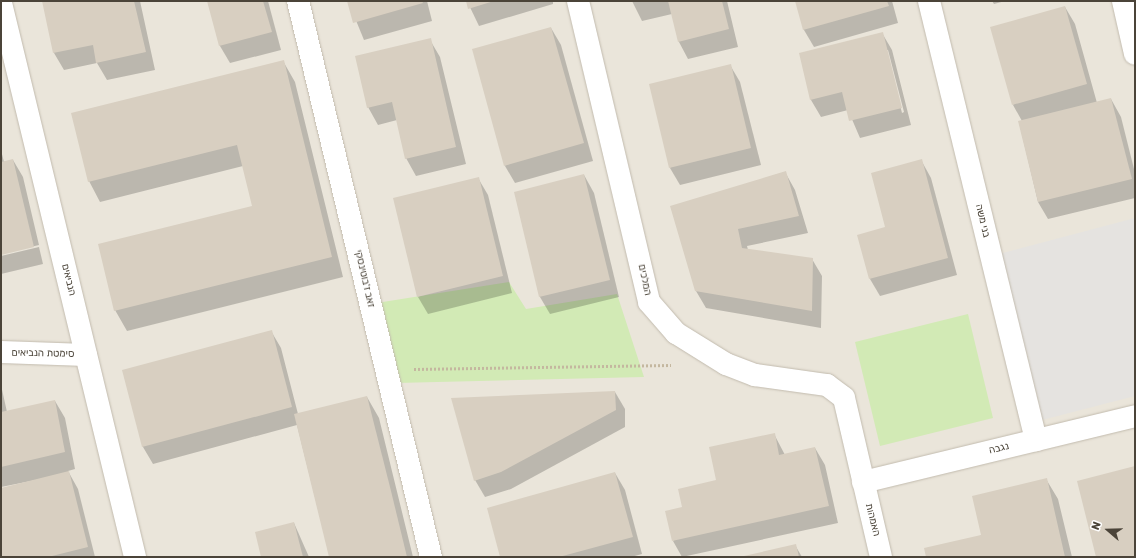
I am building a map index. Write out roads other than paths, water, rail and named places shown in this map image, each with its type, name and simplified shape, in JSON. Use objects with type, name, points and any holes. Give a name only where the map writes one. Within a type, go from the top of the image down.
[{"type":"street","name":"זאב ז'בוטינסקי","points":[[298,1],[431,557]]},
{"type":"street","name":"המלכים","points":[[578,1],[649,302],[676,333],[726,364],[755,375],[827,385],[844,398],[863,482]]},
{"type":"street","name":"בני משה","points":[[928,1],[1036,440]]},
{"type":"street","points":[[1123,1],[1135,54]]},
{"type":"street","name":"הנביאים","points":[[1,3],[135,557]]},
{"type":"street","name":"סימטת הנביאים","points":[[1,352],[86,355]]},
{"type":"street","name":"נגבה","points":[[863,482],[1135,416]]},
{"type":"street","name":"האמהות","points":[[863,482],[881,557]]}]
